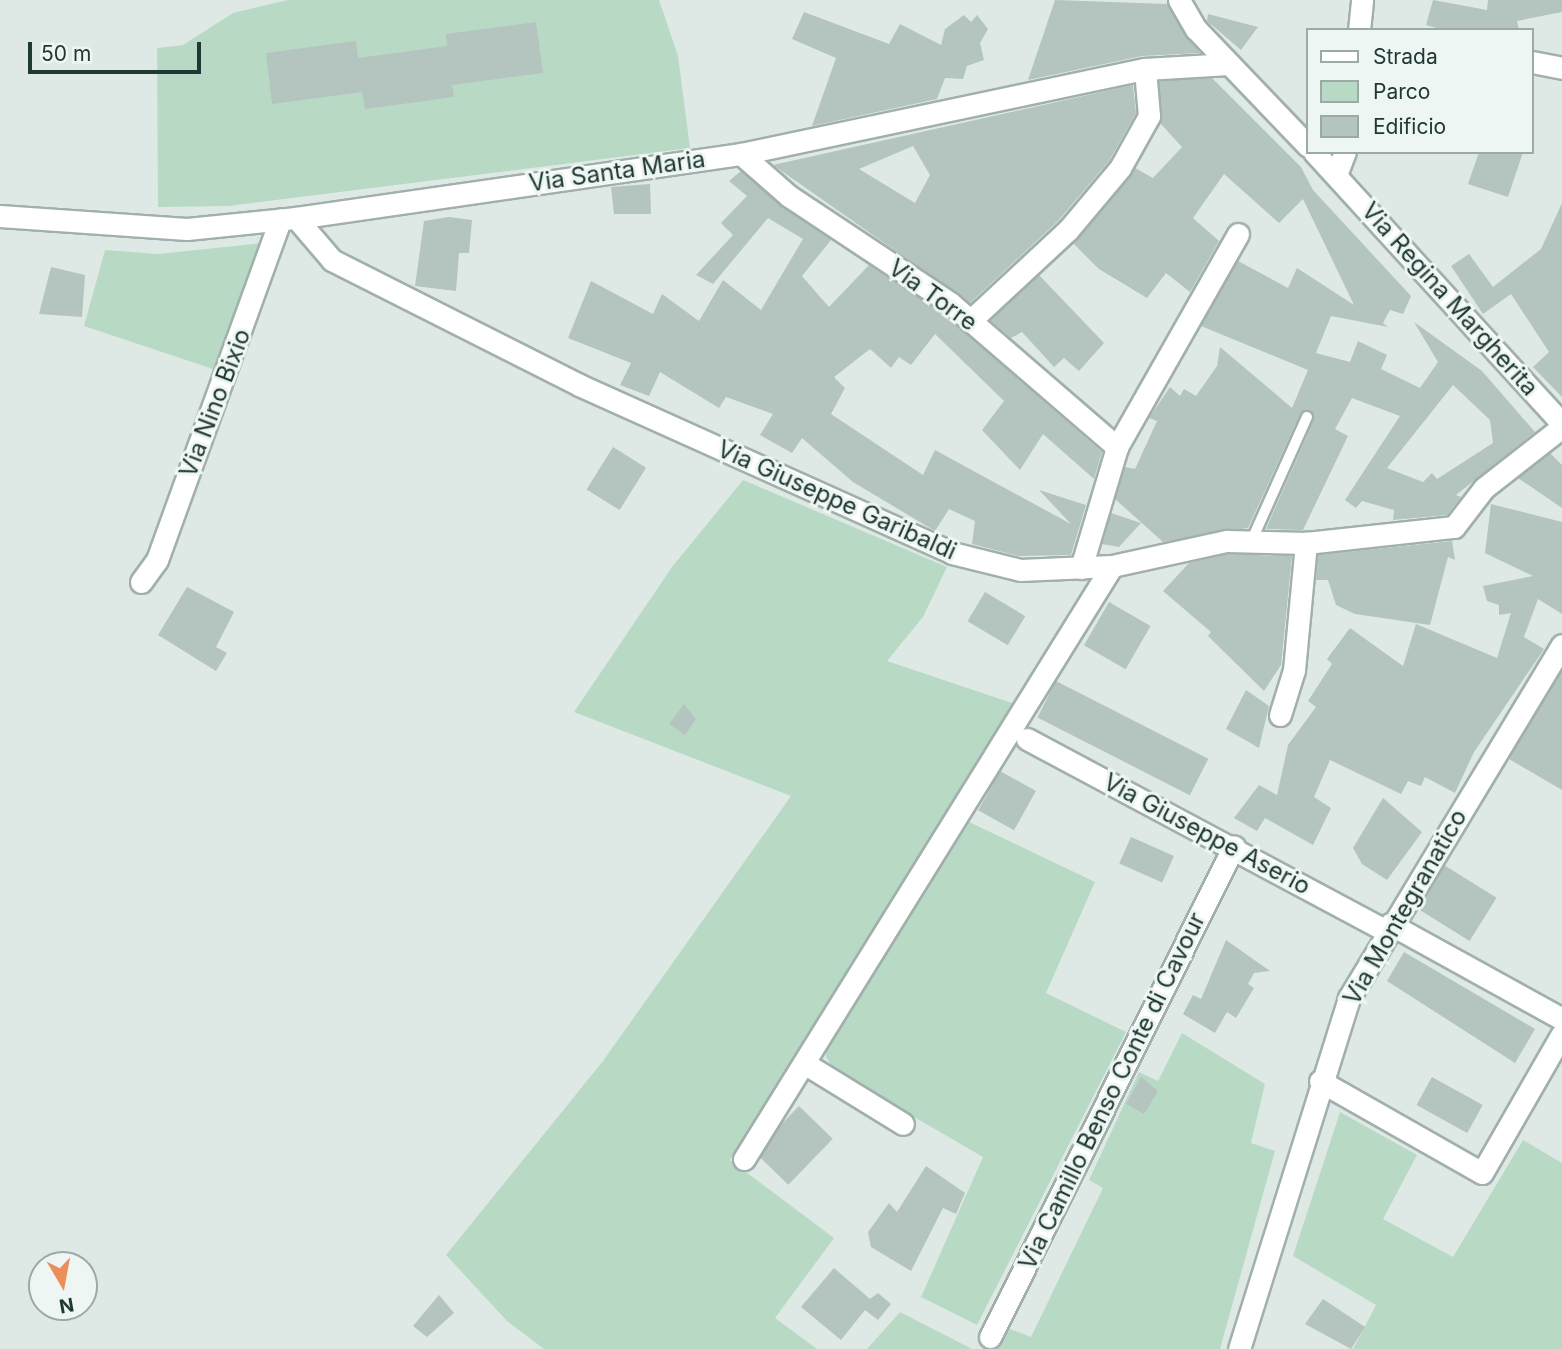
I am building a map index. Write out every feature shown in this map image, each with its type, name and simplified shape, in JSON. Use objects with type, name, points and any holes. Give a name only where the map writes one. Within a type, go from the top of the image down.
[{"type":"street","points":[[1178,0],[1229,64],[1306,144]]},
{"type":"street","points":[[1362,0],[1362,28]]},
{"type":"street","points":[[1534,62],[1562,68]]},
{"type":"street","name":"Via Santa Maria","points":[[0,216],[187,229],[288,219],[741,154],[1146,69],[1229,64]]},
{"type":"street","points":[[970,321],[1068,230],[1120,168],[1149,116],[1146,69]]},
{"type":"street","name":"Via Torre","points":[[741,154],[789,196],[970,321],[1117,447]]},
{"type":"street","name":"Via Regina Margherita","points":[[1316,154],[1562,426]]},
{"type":"street","points":[[1336,175],[1344,154]]},
{"type":"street","name":"Via Giuseppe Garibaldi","points":[[288,219],[332,260],[579,385],[952,553],[1020,570],[1112,566],[1227,541],[1306,543],[1454,527],[1484,488],[1562,426]]},
{"type":"street","name":"Via Nino Bixio","points":[[141,582],[157,560],[288,219]]},
{"type":"street","points":[[1081,568],[1117,447],[1238,234]]},
{"type":"street","points":[[1280,715],[1294,670],[1306,543]]},
{"type":"street","points":[[744,1159],[1112,566]]},
{"type":"street","name":"Via Montegranatico","points":[[1239,1349],[1320,1081],[1349,998],[1388,928],[1562,645]]},
{"type":"street","name":"Via Giuseppe Aserio","points":[[1027,739],[1562,1019]]},
{"type":"street","name":"Via Camillo Benso Conte di Cavour","points":[[990,1337],[1234,846]]},
{"type":"street","points":[[1320,1081],[1482,1173],[1562,1034]]},
{"type":"street","points":[[804,1063],[903,1124]]},
{"type":"lane","points":[[1251,542],[1307,417]]},
{"type":"green space","points":[[288,0],[659,0],[678,56],[690,148],[229,206],[158,207],[157,48],[183,45],[233,13]]},
{"type":"green space","points":[[262,243],[216,370],[84,326],[105,250],[158,254]]},
{"type":"green space","points":[[743,480],[947,567],[923,617],[887,661],[1018,705],[730,1160],[834,1238],[775,1318],[817,1349],[544,1349],[507,1321],[446,1255],[603,1061],[791,796],[574,712],[672,567]]},
{"type":"green space","points":[[967,821],[1095,882],[1046,993],[1126,1032],[977,1325],[921,1297],[983,1157],[835,1071],[826,1057],[826,1040]]},
{"type":"green space","points":[[1182,1033],[1265,1084],[1251,1143],[1275,1151],[1220,1349],[997,1349],[1010,1329],[1031,1337],[1103,1188],[1089,1180],[1139,1072],[1158,1081]]},
{"type":"green space","points":[[1340,1112],[1417,1155],[1383,1219],[1453,1257],[1523,1140],[1562,1163],[1562,1349],[1353,1349],[1376,1305],[1293,1256]]},
{"type":"green space","points":[[900,1312],[972,1349],[867,1349]]},
{"type":"building","points":[[1055,0],[1167,4],[1200,53],[1142,56],[1028,80]]},
{"type":"building","points":[[1433,0],[1487,10],[1488,0],[1562,0],[1562,12],[1517,21],[1519,28],[1437,28],[1426,25]]},
{"type":"building","points":[[804,12],[889,44],[900,24],[941,45],[945,29],[964,15],[971,22],[977,15],[988,29],[980,43],[984,60],[967,66],[963,79],[945,78],[937,99],[812,126],[836,58],[792,39]]},
{"type":"building","points":[[1208,14],[1258,27],[1241,50],[1207,21]]},
{"type":"building","points":[[536,22],[543,73],[452,85],[454,97],[365,109],[362,92],[272,104],[266,53],[356,41],[358,58],[447,46],[446,34]]},
{"type":"building","points":[[1212,78],[1301,167],[1313,190],[1411,296],[1403,314],[1390,310],[1383,323],[1388,327],[1331,316],[1316,353],[1350,362],[1358,341],[1387,355],[1381,369],[1420,388],[1438,362],[1414,322],[1482,371],[1535,432],[1456,495],[1461,497],[1447,515],[1393,520],[1394,510],[1362,501],[1356,508],[1345,500],[1400,416],[1352,398],[1335,429],[1348,436],[1303,530],[1266,529],[1314,420],[1310,410],[1300,414],[1248,528],[1163,542],[1115,499],[1125,467],[1135,469],[1157,421],[1149,418],[1170,387],[1180,396],[1184,389],[1196,396],[1217,366],[1220,347],[1292,408],[1308,370],[1201,326],[1238,261],[1288,288],[1297,268],[1354,305],[1303,199],[1279,223],[1224,174],[1193,218],[1219,241],[1190,292],[1166,273],[1147,298],[1099,269],[1073,243],[1135,168],[1153,178],[1182,147],[1160,123],[1159,81]],"holes":[[[1453,385],[1490,420],[1493,443],[1437,479],[1432,473],[1423,482],[1387,468]]]},
{"type":"building","points":[[1133,85],[1136,113],[1109,161],[1058,221],[970,303],[773,165]],"holes":[[[913,146],[930,175],[915,203],[859,169]]]},
{"type":"building","points":[[1478,154],[1522,154],[1508,197],[1468,184]]},
{"type":"building","points":[[741,171],[831,240],[802,276],[829,307],[869,265],[942,313],[1102,452],[1094,479],[1043,434],[1020,470],[982,430],[1004,401],[935,334],[911,365],[899,357],[891,368],[870,349],[834,377],[845,388],[831,414],[923,475],[935,450],[1071,524],[1039,490],[1086,505],[1071,555],[1018,556],[972,544],[975,521],[949,509],[935,531],[853,482],[802,438],[792,453],[760,435],[773,414],[726,397],[719,408],[660,372],[649,396],[620,385],[631,363],[568,338],[591,281],[653,314],[662,294],[699,321],[723,280],[761,310],[803,239],[768,218],[713,284],[696,275],[733,235],[721,223],[747,196],[729,181]]},
{"type":"building","points":[[650,184],[651,214],[614,214],[611,187]]},
{"type":"building","points":[[1562,203],[1562,397],[1533,367],[1549,352],[1511,294],[1483,314],[1451,266],[1469,254],[1493,287],[1541,249]]},
{"type":"building","points":[[449,217],[472,220],[469,253],[459,253],[456,291],[415,286],[424,221]]},
{"type":"building","points":[[51,267],[85,275],[82,317],[39,314]]},
{"type":"building","points":[[1039,275],[1104,343],[1079,371],[1064,358],[1054,367],[1022,332],[1011,338],[990,320]]},
{"type":"building","points":[[613,447],[646,468],[620,510],[587,489]]},
{"type":"building","points":[[1550,453],[1562,465],[1562,508],[1518,478]]},
{"type":"building","points":[[1491,504],[1562,522],[1562,614],[1538,599],[1524,637],[1544,649],[1474,752],[1455,793],[1425,777],[1421,786],[1408,781],[1401,794],[1330,760],[1314,797],[1331,808],[1313,845],[1265,818],[1257,831],[1234,818],[1259,785],[1277,795],[1288,745],[1316,707],[1308,701],[1332,664],[1327,659],[1350,628],[1403,666],[1416,624],[1497,658],[1511,613],[1499,615],[1499,605],[1487,601],[1483,586],[1533,576],[1485,553]]},
{"type":"building","points":[[1111,513],[1141,523],[1119,547],[1102,544]]},
{"type":"building","points":[[1452,541],[1455,560],[1448,557],[1430,625],[1355,614],[1336,605],[1328,580],[1316,580],[1318,555]]},
{"type":"building","points":[[1228,554],[1292,556],[1281,665],[1264,691],[1208,636],[1211,632],[1163,591],[1189,563]]},
{"type":"building","points":[[187,587],[234,612],[216,647],[227,653],[216,671],[158,635]]},
{"type":"building","points":[[985,592],[1025,616],[1008,645],[967,621]]},
{"type":"building","points":[[1109,602],[1151,626],[1126,669],[1084,645]]},
{"type":"building","points":[[1562,670],[1562,790],[1509,759]]},
{"type":"building","points":[[1056,681],[1208,759],[1190,795],[1037,718]]},
{"type":"building","points":[[1246,690],[1269,706],[1259,748],[1226,729]]},
{"type":"building","points":[[684,704],[696,719],[685,735],[669,724]]},
{"type":"building","points":[[1000,771],[1036,791],[1014,830],[978,810]]},
{"type":"building","points":[[1383,798],[1422,832],[1387,880],[1362,864],[1353,848]]},
{"type":"building","points":[[1131,837],[1174,856],[1162,883],[1119,863]]},
{"type":"building","points":[[1444,865],[1497,898],[1470,941],[1417,908]]},
{"type":"building","points":[[1226,940],[1270,971],[1254,973],[1248,984],[1254,988],[1236,1018],[1227,1012],[1215,1033],[1183,1014],[1193,995],[1201,999]]},
{"type":"building","points":[[1404,952],[1535,1029],[1515,1063],[1387,981]]},
{"type":"building","points":[[1141,1077],[1158,1091],[1144,1114],[1126,1104]]},
{"type":"building","points":[[1432,1077],[1483,1105],[1467,1133],[1416,1105]]},
{"type":"building","points":[[799,1106],[833,1139],[788,1185],[755,1152]]},
{"type":"building","points":[[926,1166],[965,1193],[956,1214],[943,1208],[911,1271],[871,1247],[868,1232],[889,1203],[897,1212]]},
{"type":"building","points":[[834,1268],[870,1299],[878,1293],[891,1304],[878,1320],[865,1310],[841,1340],[801,1307]]},
{"type":"building","points":[[439,1295],[454,1313],[427,1337],[413,1326]]},
{"type":"building","points":[[1323,1299],[1365,1327],[1351,1349],[1305,1324]]}]
